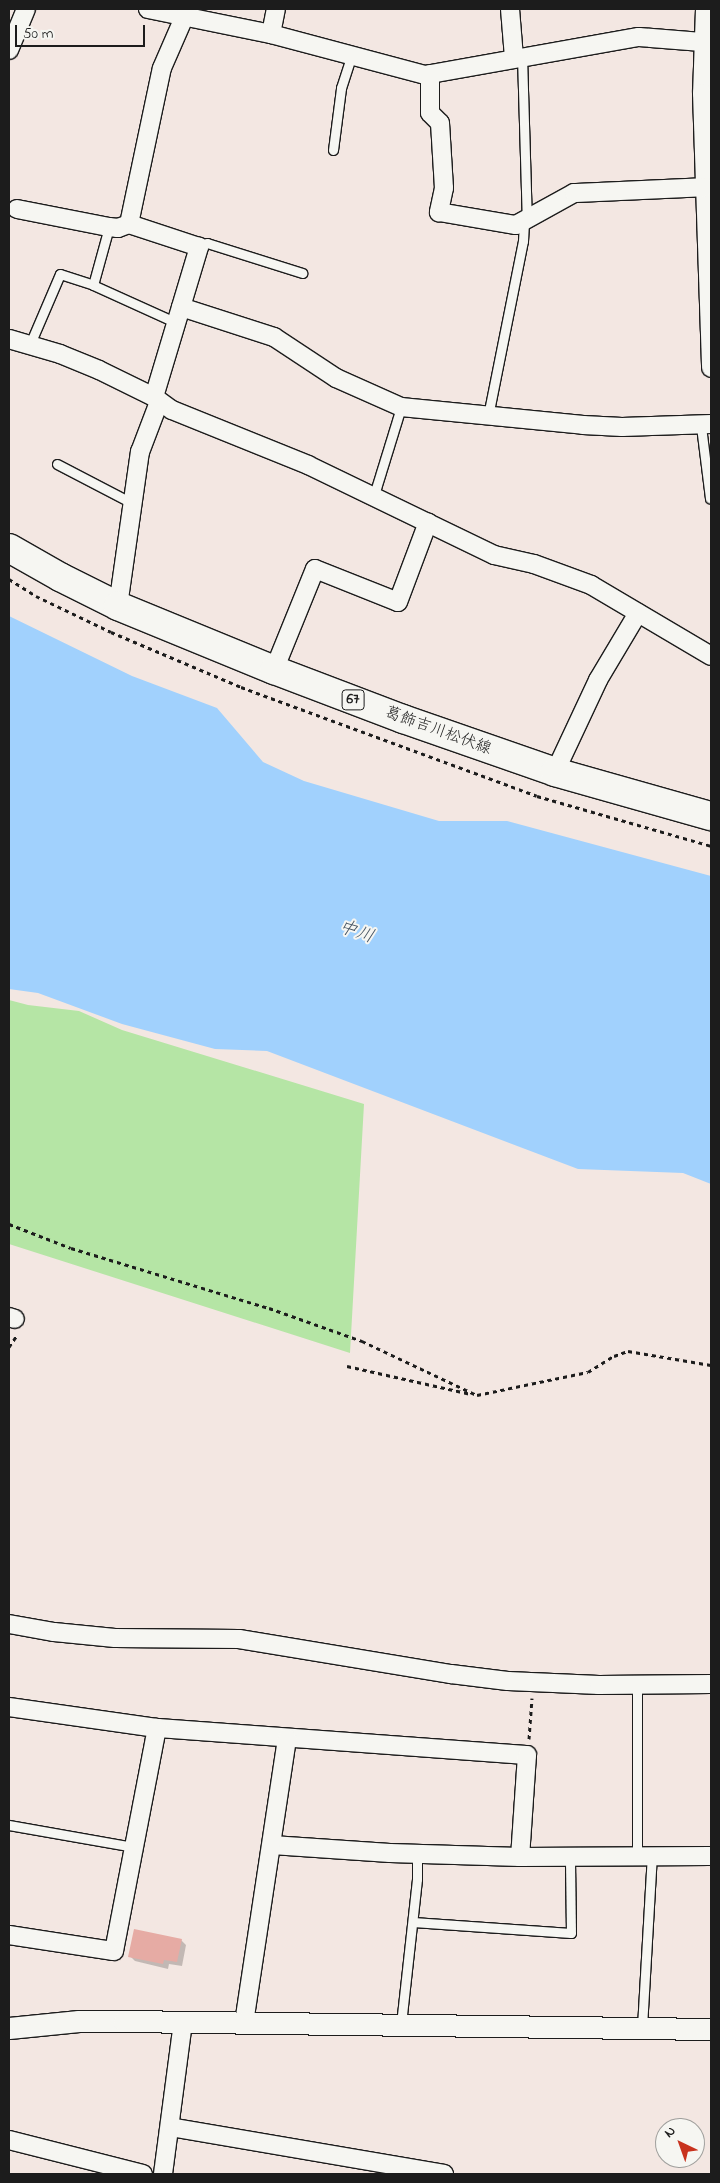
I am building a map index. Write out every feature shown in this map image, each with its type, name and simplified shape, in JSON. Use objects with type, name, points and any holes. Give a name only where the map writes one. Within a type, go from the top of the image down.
[{"type":"main road","name":"葛飾吉川松伏線","points":[[9,548],[60,577],[118,606],[274,670],[403,719],[555,772],[711,816]]},
{"type":"street","points":[[9,50],[26,9]]},
{"type":"street","points":[[148,9],[271,34],[430,74],[639,37],[702,42]]},
{"type":"street","points":[[271,34],[276,9]]},
{"type":"street","points":[[510,9],[518,57]]},
{"type":"street","points":[[705,9],[702,42],[711,368]]},
{"type":"street","points":[[129,224],[162,68],[185,15]]},
{"type":"street","points":[[430,74],[430,113],[440,123],[444,188],[439,212],[516,225],[574,193],[705,187]]},
{"type":"street","points":[[13,210],[109,227],[118,228],[129,224],[199,247],[140,452],[118,606]]},
{"type":"street","points":[[178,315],[274,337],[336,378],[402,407],[622,427],[706,425]]},
{"type":"street","points":[[9,339],[30,344],[99,370],[172,410],[308,465],[374,495],[494,555],[534,564],[591,585],[711,656]]},
{"type":"street","points":[[274,670],[315,569],[398,602],[428,522]]},
{"type":"street","points":[[555,772],[598,680],[638,613]]},
{"type":"street","points":[[9,1624],[54,1632],[115,1638],[239,1639],[451,1674],[532,1682],[637,1685],[711,1684]]},
{"type":"street","points":[[9,1707],[157,1728],[527,1755],[520,1857]]},
{"type":"street","points":[[9,1935],[114,1950],[157,1728]]},
{"type":"street","points":[[244,2023],[287,1738]]},
{"type":"street","points":[[272,1845],[417,1854],[520,1857],[711,1856]]},
{"type":"street","points":[[9,2028],[79,2021],[711,2028]]},
{"type":"street","points":[[163,2174],[183,2023]]},
{"type":"street","points":[[170,2127],[444,2174]]},
{"type":"street","points":[[9,2140],[143,2174]]},
{"type":"lane","points":[[333,150],[341,88],[352,55]]},
{"type":"lane","points":[[488,416],[526,221],[518,57]]},
{"type":"lane","points":[[93,285],[109,227]]},
{"type":"lane","points":[[199,247],[207,243],[302,273]]},
{"type":"lane","points":[[30,344],[60,274],[178,315]]},
{"type":"lane","points":[[374,495],[402,407]]},
{"type":"lane","points":[[706,425],[710,498]]},
{"type":"lane","points":[[57,464],[132,503]]},
{"type":"lane","points":[[637,1685],[644,1856],[642,2027]]},
{"type":"lane","points":[[9,1825],[134,1847]]},
{"type":"lane","points":[[401,2024],[417,1854]]},
{"type":"lane","points":[[412,1922],[572,1933],[570,1857]]},
{"type":"path","points":[[9,1224],[71,1248],[268,1308],[362,1341],[477,1395]]},
{"type":"path","points":[[347,1366],[477,1395],[588,1372],[614,1356],[628,1351],[711,1365]]},
{"type":"path","points":[[527,1755],[532,1682]]},
{"type":"green space","points":[[9,1000],[28,1005],[79,1011],[122,1030],[364,1104],[350,1353],[9,1244]]},
{"type":"water","name":"中川","points":[[9,616],[132,676],[217,708],[263,762],[304,781],[439,821],[507,821],[711,876],[711,1184],[683,1173],[578,1169],[267,1051],[215,1049],[122,1024],[38,993],[9,989]]},
{"type":"building","points":[[134,1929],[182,1939],[177,1962],[164,1960],[163,1964],[128,1957]]}]
